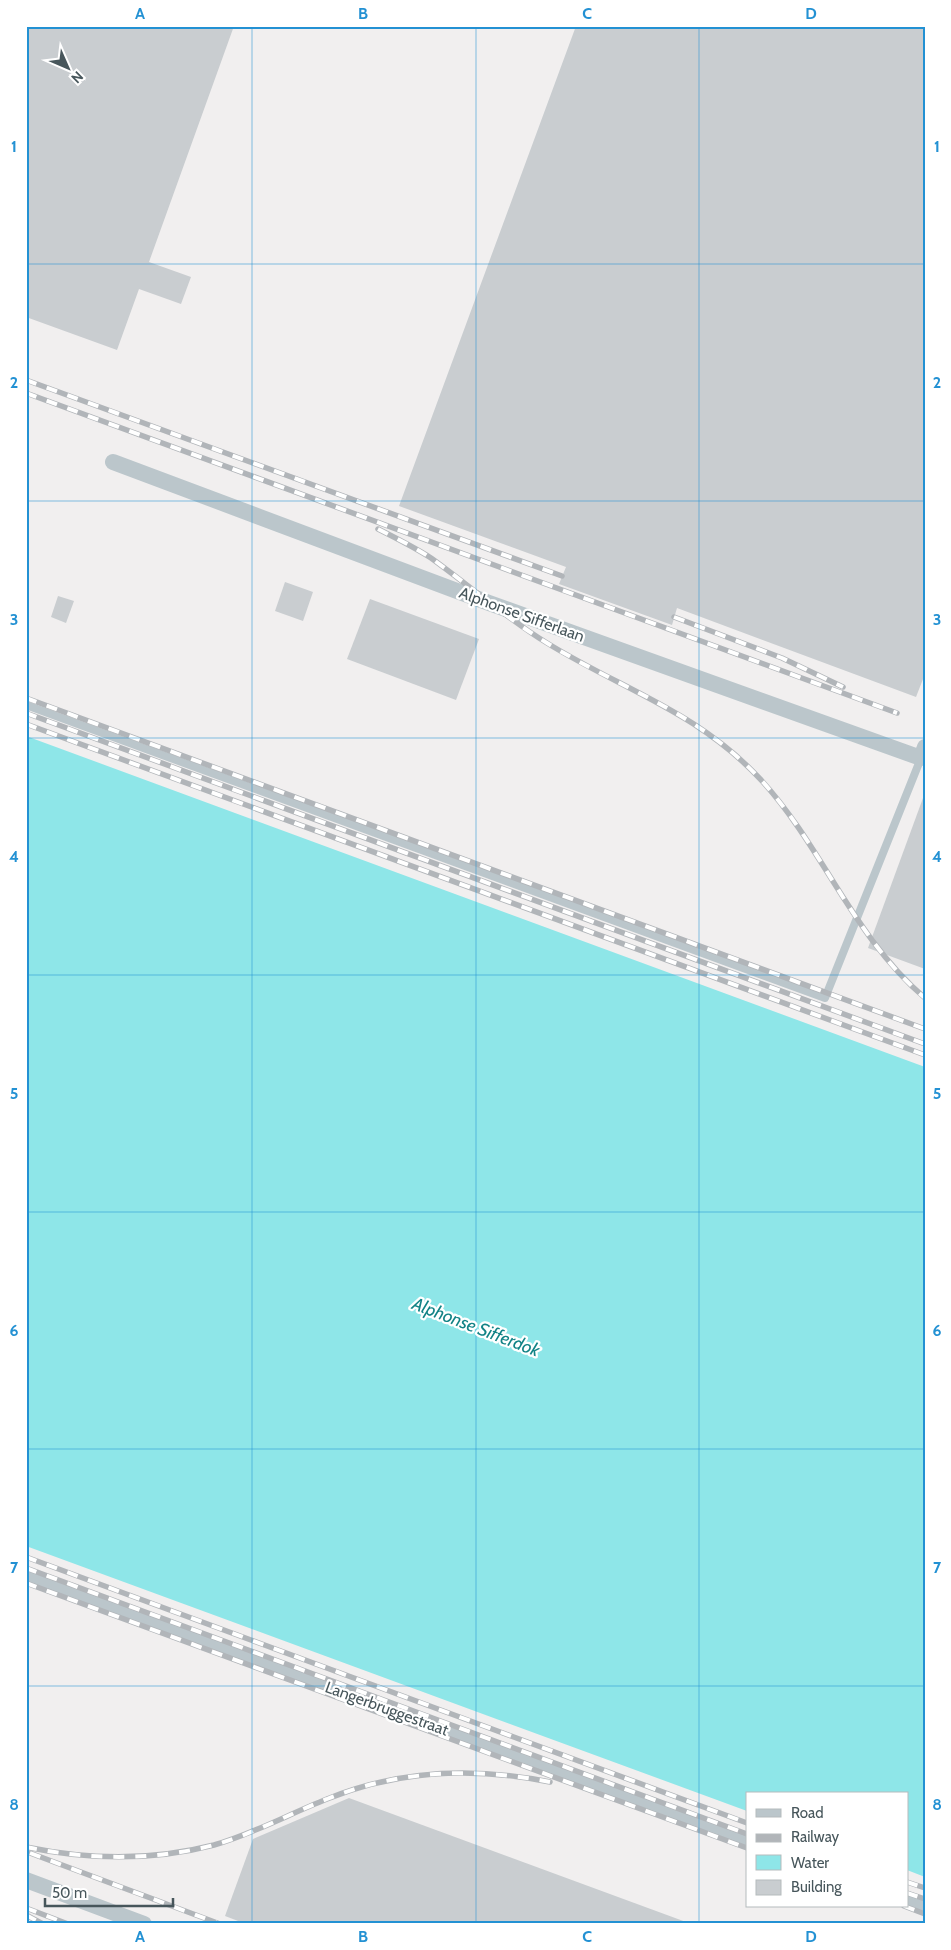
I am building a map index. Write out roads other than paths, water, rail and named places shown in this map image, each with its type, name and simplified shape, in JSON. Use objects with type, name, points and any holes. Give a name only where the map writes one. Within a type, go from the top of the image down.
[{"type":"street","name":"Alphonse Sifferlaan","points":[[114,462],[489,603],[923,753]]},
{"type":"street","name":"Langerbruggestraat","points":[[26,1575],[746,1840]]},
{"type":"street","points":[[26,1880],[144,1924]]},
{"type":"street","points":[[908,1899],[925,1906]]},
{"type":"lane","points":[[26,705],[824,998],[923,753]]},
{"type":"water","name":"Alphonse Sifferdok","points":[[26,736],[925,1067],[925,1877],[908,1870],[908,1792],[746,1792],[746,1811],[26,1546]]},
{"type":"railway","points":[[26,380],[562,576]]},
{"type":"railway","points":[[26,393],[897,713]]},
{"type":"railway","points":[[378,529],[431,558],[503,613],[547,643],[686,719],[738,757],[784,807],[858,921],[878,948],[900,974],[925,998]]},
{"type":"railway","points":[[674,617],[782,658],[843,687]]},
{"type":"railway","points":[[26,698],[925,1029]]},
{"type":"railway","points":[[26,713],[925,1044]]},
{"type":"railway","points":[[26,724],[925,1055]]},
{"type":"railway","points":[[26,1557],[746,1823]]},
{"type":"railway","points":[[26,1568],[746,1834]]},
{"type":"railway","points":[[26,1583],[746,1848]]},
{"type":"railway","points":[[26,1847],[97,1856],[120,1857],[167,1854],[214,1845],[257,1830],[327,1799],[381,1782],[409,1777],[465,1773],[494,1774],[550,1782]]},
{"type":"railway","points":[[30,1853],[220,1924]]},
{"type":"railway","points":[[908,1882],[925,1888]]},
{"type":"railway","points":[[908,1893],[925,1899]]},
{"type":"railway","points":[[26,1908],[68,1924]]},
{"type":"railway","points":[[908,1908],[925,1914]]},
{"type":"railway","points":[[26,1915],[43,1924]]}]
